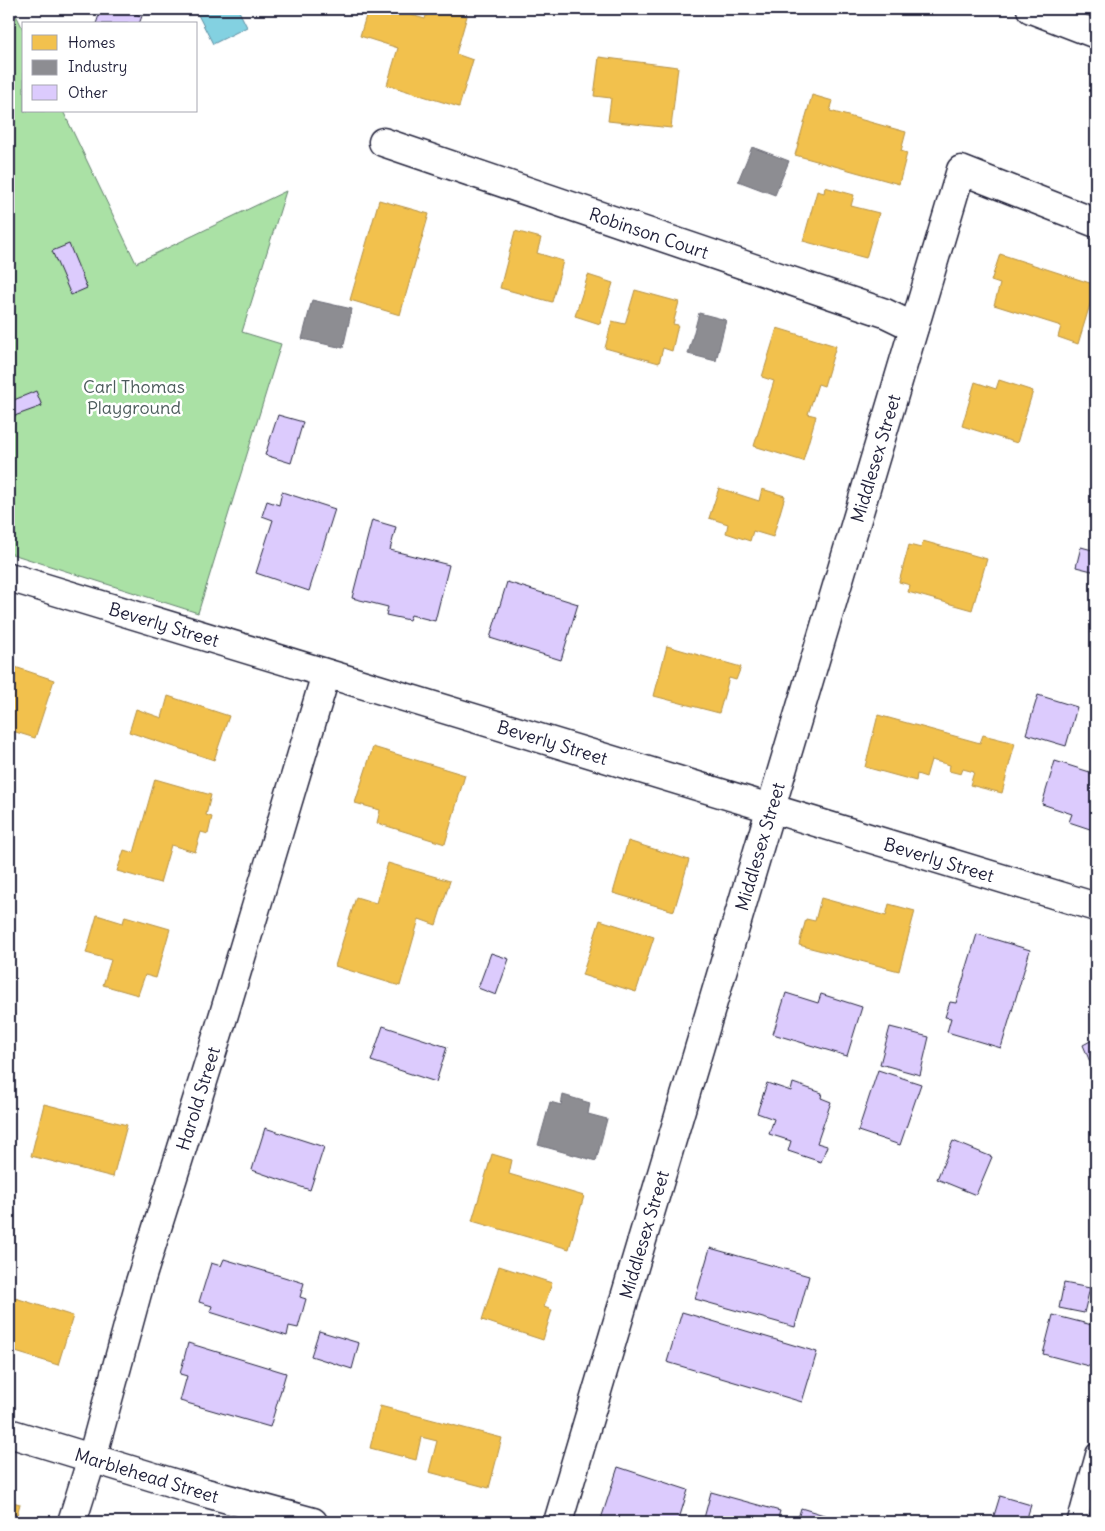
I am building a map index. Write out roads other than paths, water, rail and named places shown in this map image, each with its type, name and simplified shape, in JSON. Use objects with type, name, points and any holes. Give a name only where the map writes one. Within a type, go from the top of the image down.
[{"type":"main road","points":[[1031,9],[1096,34]]},
{"type":"main road","name":"Robinson Court","points":[[383,142],[885,313],[914,327]]},
{"type":"main road","name":"Middlesex Street","points":[[558,1522],[961,170],[1096,223]]},
{"type":"main road","name":"Beverly Street","points":[[9,578],[1096,907]]},
{"type":"main road","name":"Harold Street","points":[[72,1522],[92,1458],[140,1282],[224,1014],[326,674]]},
{"type":"main road","name":"Marblehead Street","points":[[9,1433],[206,1493],[313,1522]]},
{"type":"lane","points":[[1077,1522],[1096,1453]]},
{"type":"water","points":[[195,9],[238,9],[247,27],[213,44]]},
{"type":"park label","name":"Carl Thomas Playground","points":[[134,396]]}]
